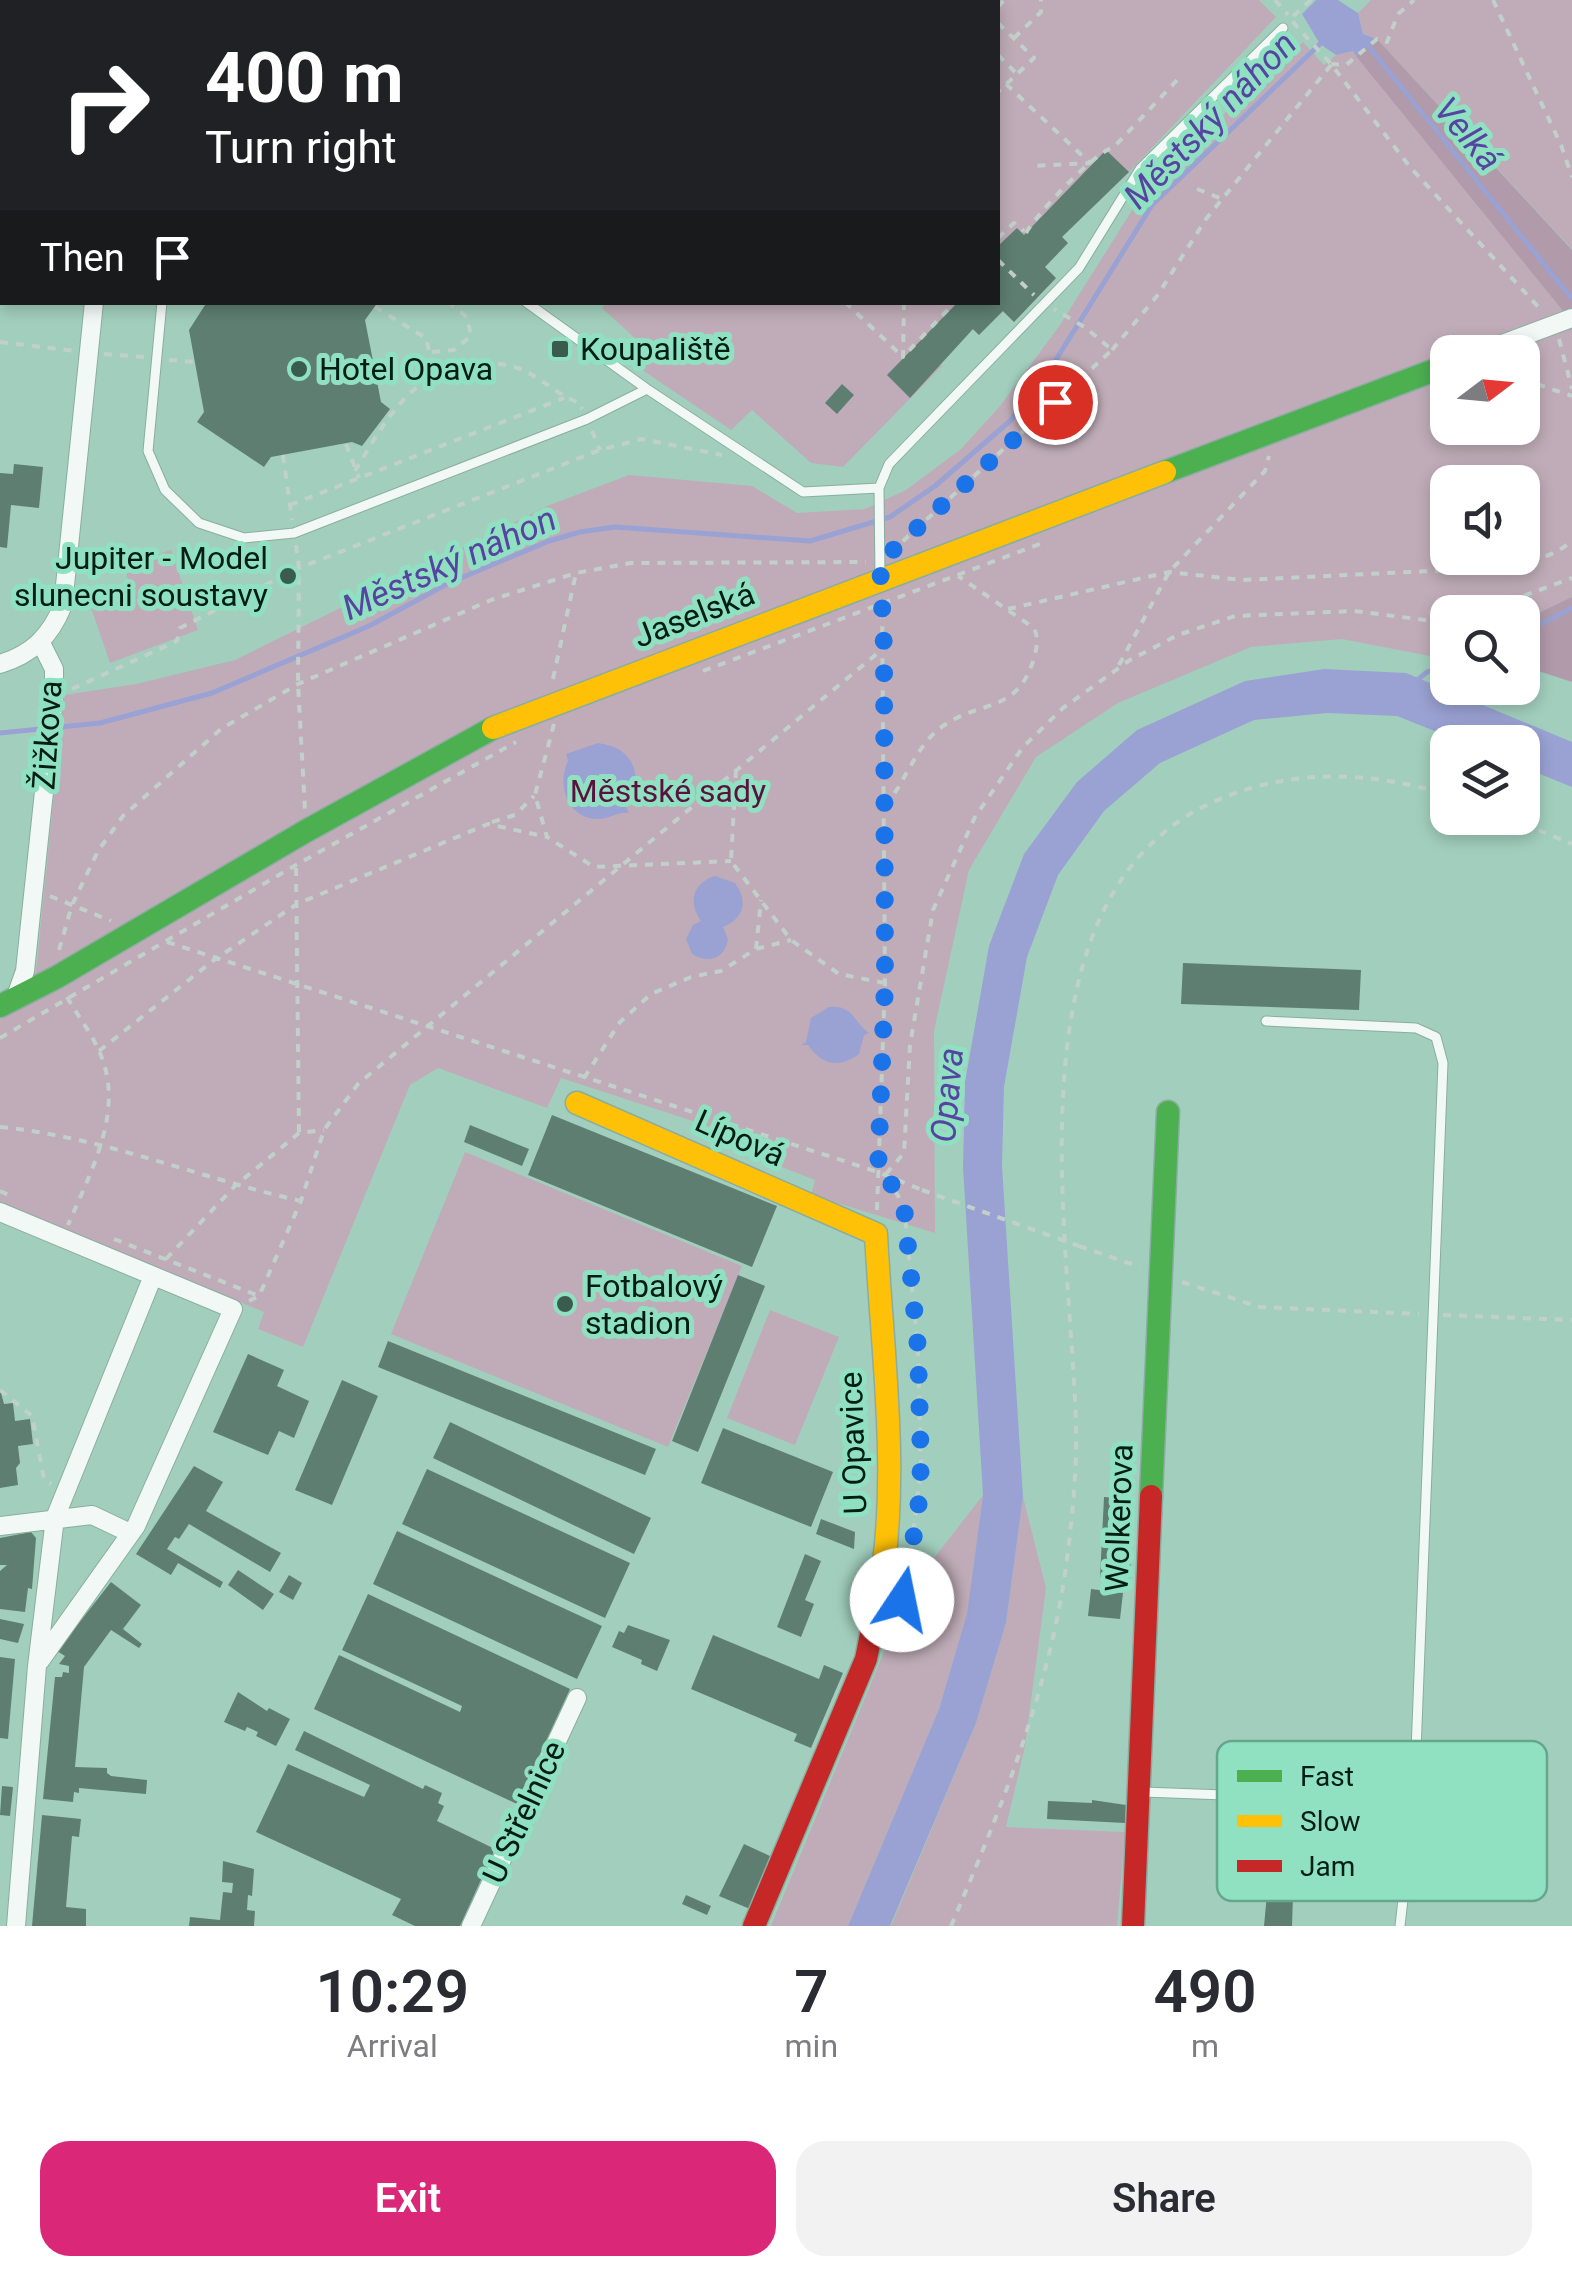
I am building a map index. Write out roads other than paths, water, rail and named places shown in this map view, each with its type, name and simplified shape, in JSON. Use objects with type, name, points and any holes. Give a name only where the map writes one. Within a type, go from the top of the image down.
[{"type":"street","name":"Žižkova","points":[[8,1001],[26,970],[54,697],[54,668],[40,643],[56,623],[63,605],[94,305]]},
{"type":"street","points":[[1526,335],[1563,321]]},
{"type":"street","name":"Jaselská","points":[[8,1001],[63,988],[137,930],[306,830],[503,722],[554,714],[880,571],[1430,372]]},
{"type":"street","points":[[0,664],[28,653],[40,643]]},
{"type":"street","name":"Lípová","points":[[577,1103],[876,1234]]},
{"type":"street","name":"Wolkerova","points":[[1134,1926],[1168,1112]]},
{"type":"street","points":[[0,1212],[233,1309],[130,1533],[37,1666]]},
{"type":"street","name":"U Opavice","points":[[754,1926],[866,1660],[887,1557],[889,1484],[876,1234]]},
{"type":"street","points":[[16,1926],[37,1666],[56,1518],[152,1276]]},
{"type":"street","points":[[0,1526],[92,1515],[130,1533]]},
{"type":"street","name":"U Střelnice","points":[[470,1926],[578,1698]]},
{"type":"lane","points":[[880,571],[879,488],[889,464],[1078,268],[1140,170],[1283,28]]},
{"type":"lane","points":[[162,305],[148,451],[165,490],[199,523],[244,538],[294,533],[587,419],[647,389]]},
{"type":"lane","points":[[530,305],[647,389],[803,492],[879,488]]},
{"type":"lane","points":[[1266,1021],[1416,1028],[1436,1036],[1444,1063],[1416,1741]]},
{"type":"lane","points":[[1140,1792],[1217,1795]]},
{"type":"lane","points":[[1400,1926],[1403,1901]]},
{"type":"water","points":[[1316,0],[1338,0],[1358,13],[1363,34],[1377,39],[1356,56],[1353,51],[1336,55],[1320,44],[1302,14]]},
{"type":"water","points":[[1324,669],[1406,673],[1430,683],[1430,705],[1483,705],[1531,725],[1430,725],[1430,729],[1397,716],[1327,713],[1254,720],[1160,763],[1104,811],[1058,875],[1027,957],[1004,1087],[1002,1166],[1023,1497],[1006,1623],[976,1723],[890,1926],[848,1926],[939,1709],[967,1614],[983,1495],[963,1167],[965,1082],[989,946],[1024,854],[1077,782],[1137,730],[1245,681]]},
{"type":"water","points":[[1540,729],[1572,742],[1572,787],[1540,774]]},
{"type":"water","points":[[598,743],[621,751],[633,766],[635,785],[626,807],[629,813],[601,819],[586,817],[567,798],[566,754]]},
{"type":"water","points":[[715,876],[735,883],[743,903],[739,915],[723,927],[728,939],[723,951],[715,958],[704,959],[692,954],[686,939],[693,925],[701,921],[694,907],[694,894],[701,883]]},
{"type":"water","points":[[829,1007],[848,1011],[869,1033],[864,1035],[859,1054],[845,1062],[825,1061],[808,1045],[801,1045],[806,1042],[811,1018]]},
{"type":"waterway","name":"Městský náhon","points":[[0,733],[100,723],[212,693],[369,626],[449,583],[580,532],[615,527],[810,541],[890,517],[935,486],[1010,421],[1049,371],[1152,205],[1322,42]]},
{"type":"waterway","name":"Velká","points":[[1365,42],[1572,299]]},
{"type":"waterway","name":"Velká","points":[[1540,625],[1572,608]]},
{"type":"waterway","name":"Velká","points":[[1415,682],[1430,671]]},
{"type":"place","name":"Koupaliště","points":[[560,349]]},
{"type":"place","name":"Hotel Opava","points":[[299,369]]},
{"type":"place","name":"Jupiter - Model slunecni soustavy","points":[[288,576]]},
{"type":"place","name":"Fotbalový stadion","points":[[565,1304]]},
{"type":"park label","name":"Městské sady","points":[[668,791]]},
{"type":"water label","name":"Opava","points":[[947,1095]]}]
